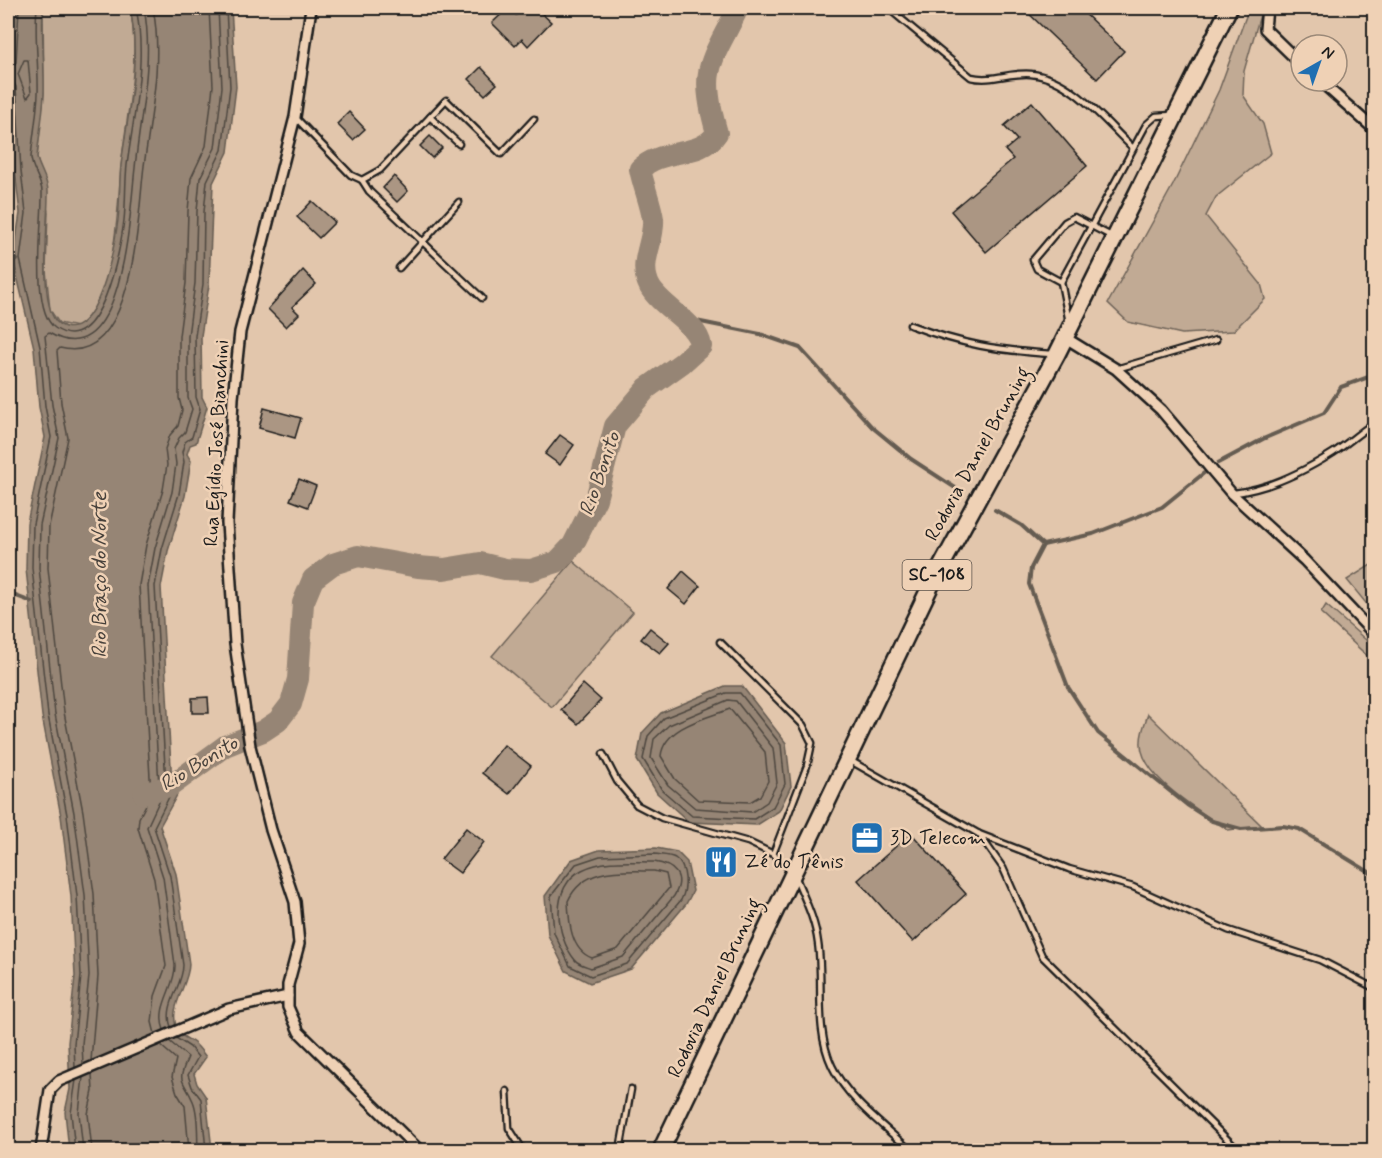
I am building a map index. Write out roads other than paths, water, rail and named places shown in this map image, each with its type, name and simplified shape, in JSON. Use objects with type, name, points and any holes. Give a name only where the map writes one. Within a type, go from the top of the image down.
[{"type":"main road","name":"Rodovia Daniel Bruning","points":[[661,1150],[930,587],[1057,354],[1229,8]]},
{"type":"street","name":"Rua Egídio José Bianchini","points":[[311,8],[295,117],[240,332],[233,398],[227,523],[235,644],[250,746],[270,830],[295,902],[299,944],[288,985],[288,1007],[299,1032],[418,1150]]},
{"type":"street","points":[[1267,8],[1265,29],[1289,52]]},
{"type":"street","points":[[1334,93],[1374,129]]},
{"type":"street","points":[[1067,332],[1116,369],[1161,410],[1232,494],[1304,560],[1374,634]]},
{"type":"street","points":[[41,1150],[50,1090],[59,1081],[229,1009],[288,996]]},
{"type":"lane","points":[[888,8],[971,76],[985,80],[1032,74],[1057,83],[1075,94],[1133,148]]},
{"type":"lane","points":[[362,180],[380,170],[446,100],[501,154],[534,119]]},
{"type":"lane","points":[[1067,332],[1061,282],[1146,125],[1156,116],[1176,114]]},
{"type":"lane","points":[[295,117],[351,175],[362,180],[369,191],[482,298]]},
{"type":"lane","points":[[430,117],[459,144]]},
{"type":"lane","points":[[399,268],[459,202]]},
{"type":"lane","points":[[1061,282],[1037,269],[1033,260],[1065,222],[1074,217],[1114,237]]},
{"type":"lane","points":[[910,325],[952,341],[993,350],[1057,354]]},
{"type":"lane","points":[[1116,369],[1216,340]]},
{"type":"lane","points":[[1232,494],[1250,491],[1297,473],[1333,453],[1374,423]]},
{"type":"lane","points":[[720,642],[803,725],[812,743],[807,766],[773,854]]},
{"type":"lane","points":[[603,754],[617,781],[637,805],[662,818],[748,842],[773,854],[793,872],[813,914],[819,945],[822,1038],[832,1066],[846,1089],[910,1150]]},
{"type":"lane","points":[[847,759],[872,776],[926,802],[979,834],[1069,869],[1133,887],[1228,930],[1320,960],[1374,988]]},
{"type":"lane","points":[[979,834],[1003,868],[1042,956],[1238,1150]]},
{"type":"lane","points":[[620,1150],[631,1089]]},
{"type":"lane","points":[[507,1091],[508,1128],[523,1150]]},
{"type":"water","name":"Rio Braço do Norte","points":[[13,8],[43,8],[44,94],[37,157],[48,191],[46,282],[52,315],[59,324],[73,327],[84,321],[94,307],[108,269],[116,232],[121,165],[134,67],[130,8],[231,8],[236,87],[228,152],[213,183],[209,285],[201,336],[202,397],[207,407],[196,443],[190,445],[187,454],[191,461],[185,496],[168,551],[161,587],[172,785],[177,795],[160,826],[176,874],[189,964],[176,1007],[175,1024],[180,1034],[196,1045],[206,1057],[194,1074],[197,1084],[206,1097],[212,1150],[69,1150],[65,1112],[70,1089],[68,1043],[75,976],[71,896],[61,816],[42,716],[26,569],[27,523],[45,437],[39,407],[34,348],[13,259],[20,213],[15,172],[10,73]]},
{"type":"water","points":[[725,686],[742,686],[786,743],[791,786],[779,811],[757,825],[689,822],[657,793],[637,760],[642,733],[661,713]]},
{"type":"water","points":[[656,848],[677,852],[687,862],[693,891],[686,904],[631,969],[590,983],[566,971],[548,935],[545,896],[571,860],[599,850]]},
{"type":"waterway","name":"Rio Bonito","points":[[144,794],[172,785],[225,746],[263,731],[278,721],[291,704],[298,679],[303,603],[313,579],[333,564],[358,556],[418,567],[444,569],[480,563],[505,569],[531,570],[557,562],[573,545],[596,499],[615,426],[647,388],[701,346],[693,330],[655,295],[646,278],[645,269],[653,219],[640,169],[659,158],[701,146],[717,133],[708,94],[710,67],[738,8]]},
{"type":"waterway","points":[[8,254],[17,260]]},
{"type":"waterway","points":[[687,325],[696,321],[760,334],[800,348],[872,427],[911,459],[960,491]]},
{"type":"waterway","points":[[1218,463],[1263,439],[1324,413],[1341,387],[1374,375]]},
{"type":"waterway","points":[[1043,545],[1093,534],[1162,507],[1204,473]]},
{"type":"waterway","points":[[995,510],[1021,525],[1043,545]]},
{"type":"waterway","points":[[1043,545],[1031,568],[1029,584],[1068,687],[1098,733],[1187,805],[1212,821],[1241,829],[1283,826],[1299,829],[1374,875]]},
{"type":"waterway","points":[[8,593],[32,602]]},
{"type":"place","name":"3D Telecom","points":[[867,838]]},
{"type":"place","name":"Zé do Tênis","points":[[721,862]]}]
